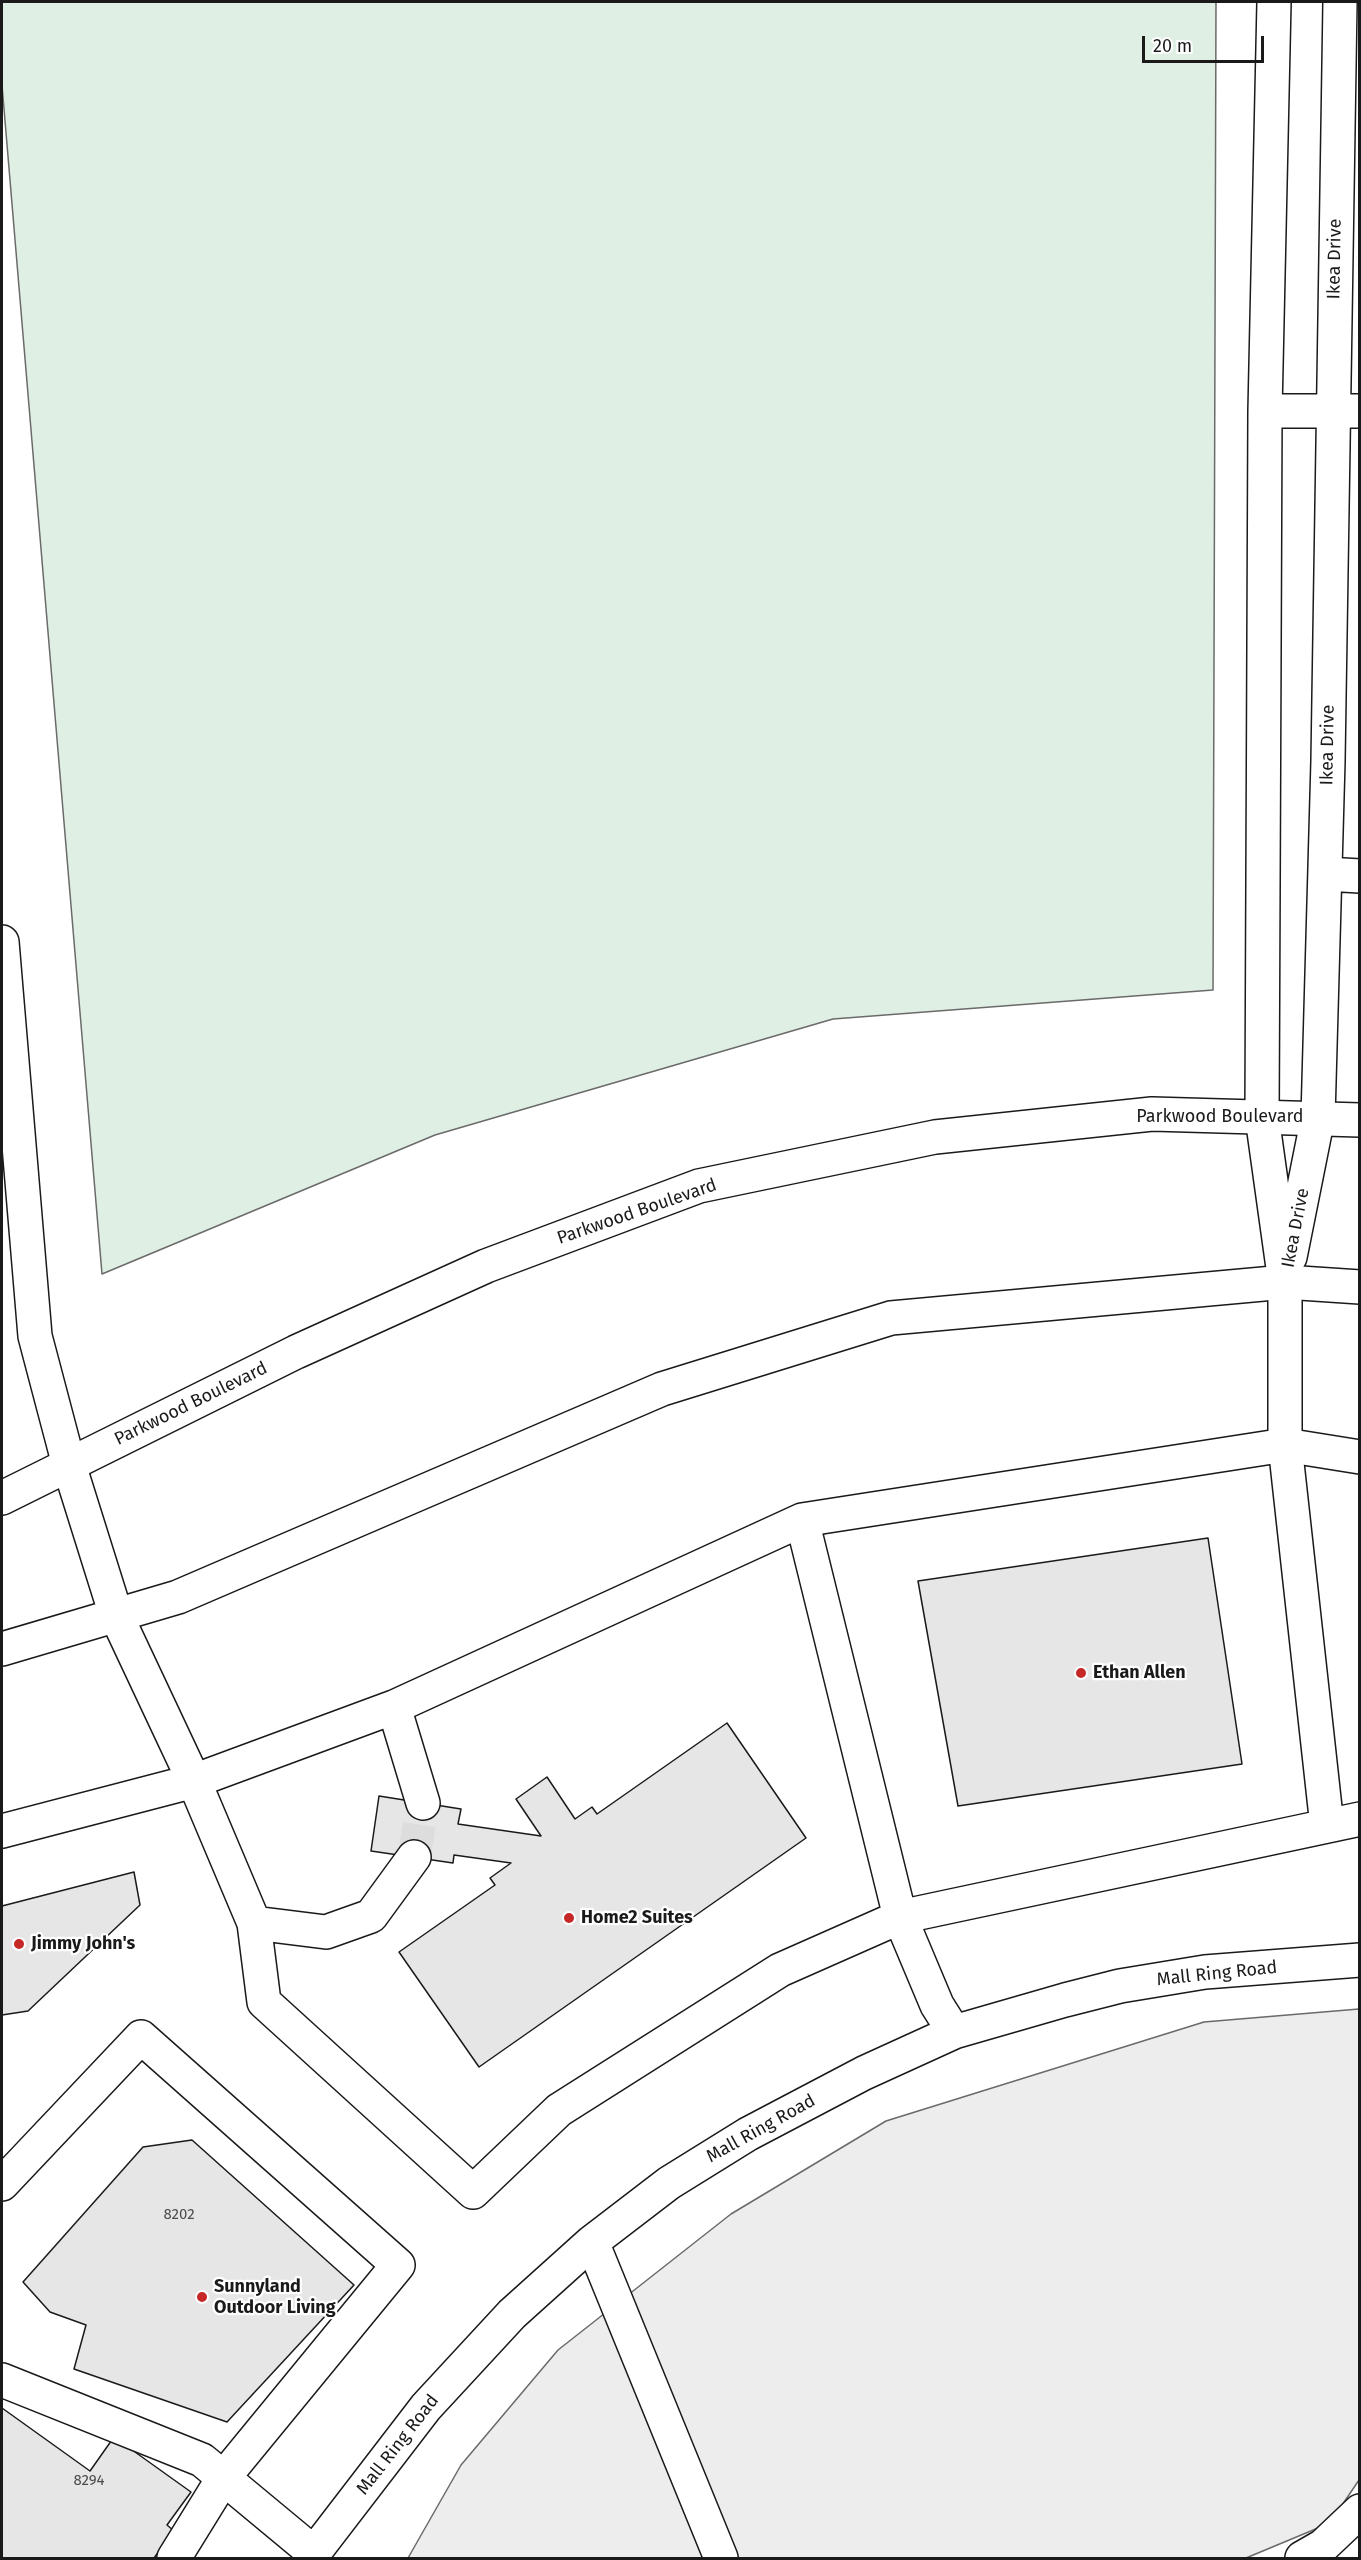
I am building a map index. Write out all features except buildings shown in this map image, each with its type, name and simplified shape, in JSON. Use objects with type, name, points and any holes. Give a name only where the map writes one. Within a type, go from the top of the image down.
[{"type":"street","name":"Ikea Drive","points":[[1274,2],[1265,411],[1262,1117],[1285,1282]]},
{"type":"street","name":"Ikea Drive","points":[[1285,1282],[1318,1118],[1346,411],[1340,2]]},
{"type":"street","points":[[1265,411],[1346,411]]},
{"type":"street","points":[[1326,874],[1359,876]]},
{"type":"street","points":[[2,942],[8,1101],[35,1336],[69,1465],[116,1615],[195,1781],[254,1923],[264,2002],[473,2192],[559,2110],[780,1970],[900,1917],[1359,1819]]},
{"type":"street","name":"Parkwood Boulevard","points":[[2,1498],[296,1352],[486,1266],[699,1186],[934,1137],[1152,1114],[1359,1120]]},
{"type":"street","points":[[1285,1282],[1285,1445],[1326,1826]]},
{"type":"street","points":[[2,1649],[178,1597],[662,1389],[891,1318],[1285,1282],[1359,1287]]},
{"type":"street","points":[[2,1831],[195,1781],[394,1707],[802,1520],[1285,1445],[1359,1457]]},
{"type":"street","points":[[802,1520],[900,1917],[937,2005],[954,2032]]},
{"type":"street","points":[[394,1707],[423,1803]]},
{"type":"street","points":[[254,1923],[326,1932],[370,1916],[414,1857]]},
{"type":"street","name":"Mall Ring Road","points":[[312,2556],[426,2407],[512,2314],[592,2242],[669,2183],[740,2139],[864,2073],[954,2032],[1120,1986],[1205,1972],[1359,1960]]},
{"type":"street","points":[[2,2184],[141,2037],[398,2265],[224,2477],[174,2559]]},
{"type":"street","points":[[592,2242],[721,2559]]},
{"type":"street","points":[[2,2380],[202,2460],[312,2556]]},
{"type":"street","points":[[1302,2559],[1323,2546],[1359,2511]]},
{"type":"green space","points":[[2,2],[1216,2],[1213,990],[833,1019],[435,1135],[102,1274],[2,85]]},
{"type":"shaded area","points":[[1359,2009],[1359,2480],[1330,2523],[1246,2558],[408,2558],[461,2465],[558,2350],[731,2214],[886,2121],[1204,2022]]},
{"type":"tunnel","points":[[414,1857],[423,1803]]},
{"type":"place","name":"Ethan Allen","points":[[1081,1673]]},
{"type":"place","name":"Home2 Suites","points":[[569,1918]]},
{"type":"place","name":"Jimmy John's","points":[[19,1944]]},
{"type":"place","name":"Sunnyland Outdoor Living","points":[[202,2297]]}]
